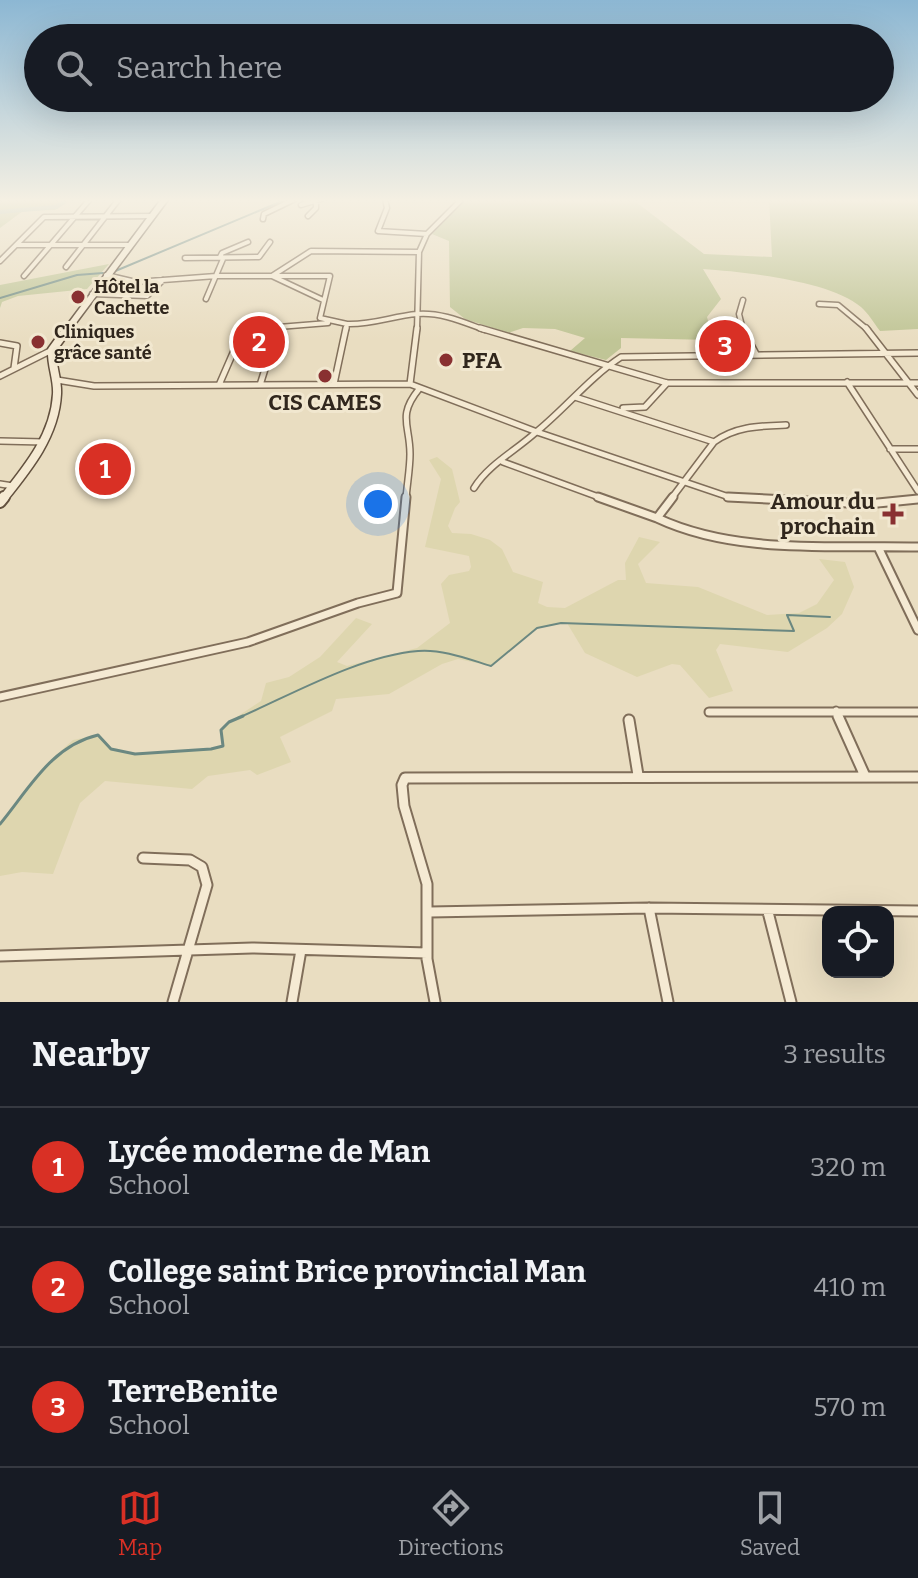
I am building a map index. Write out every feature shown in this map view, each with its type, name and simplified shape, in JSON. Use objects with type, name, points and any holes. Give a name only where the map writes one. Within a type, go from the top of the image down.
[{"type":"main road","points":[[0,502],[44,442],[53,420],[57,380],[51,366],[52,350],[129,246]]},
{"type":"street","points":[[0,261],[15,246]]},
{"type":"street","points":[[24,276],[50,246]]},
{"type":"street","points":[[66,267],[82,246]]},
{"type":"street","points":[[206,299],[223,259],[220,257],[227,249],[237,246]]},
{"type":"street","points":[[185,258],[259,257],[267,246]]},
{"type":"street","points":[[410,384],[422,246]]},
{"type":"street","points":[[272,276],[311,251],[419,252]]},
{"type":"street","points":[[106,275],[136,282],[216,276],[330,276],[320,319],[368,325],[417,314],[448,316],[476,329],[667,383],[918,383]]},
{"type":"street","points":[[272,276],[323,300]]},
{"type":"street","points":[[92,294],[147,296],[163,280]]},
{"type":"street","points":[[743,300],[738,316],[756,354]]},
{"type":"street","points":[[819,304],[835,304],[844,308],[887,353],[918,395]]},
{"type":"street","points":[[219,385],[242,331],[332,322]]},
{"type":"street","points":[[334,384],[347,324]]},
{"type":"street","points":[[260,385],[278,328]]},
{"type":"street","points":[[0,343],[17,346],[14,368]]},
{"type":"street","points":[[0,376],[52,350]]},
{"type":"street","points":[[474,488],[481,476],[537,432],[607,366],[630,355],[918,353]]},
{"type":"street","points":[[57,380],[94,386],[410,384],[537,432],[747,501],[868,504],[918,499]]},
{"type":"street","points":[[847,382],[918,491]]},
{"type":"street","points":[[615,408],[644,408],[667,383]]},
{"type":"street","points":[[0,697],[248,642],[358,603],[397,593],[410,452],[404,418],[411,399],[419,389]]},
{"type":"street","points":[[575,397],[714,442]]},
{"type":"street","points":[[657,518],[682,482],[724,432],[737,428],[786,425]]},
{"type":"street","points":[[0,441],[44,442]]},
{"type":"street","points":[[890,449],[918,449]]},
{"type":"street","points":[[502,462],[674,526],[751,544],[918,547]]},
{"type":"street","points":[[0,484],[13,486]]},
{"type":"street","points":[[878,547],[918,630]]},
{"type":"street","points":[[836,711],[865,776]]},
{"type":"street","points":[[709,712],[918,712]]},
{"type":"street","points":[[629,720],[638,775]]},
{"type":"street","points":[[435,1002],[427,953],[430,912],[424,869],[401,797],[401,783],[405,778],[638,775],[918,777]]},
{"type":"street","points":[[143,858],[190,860],[202,867],[207,885],[173,1002]]},
{"type":"street","points":[[430,912],[649,908],[768,912],[840,908],[918,911]]},
{"type":"street","points":[[649,908],[668,1002]]},
{"type":"street","points":[[768,912],[791,1002]]},
{"type":"street","points":[[0,956],[187,949],[427,953]]},
{"type":"street","points":[[292,1002],[301,950]]},
{"type":"shaded area","points":[[437,457],[452,469],[460,502],[448,526],[452,533],[471,534],[490,540],[502,549],[513,572],[543,582],[538,603],[547,607],[565,608],[618,580],[626,580],[625,563],[639,537],[660,542],[638,564],[646,583],[698,587],[767,615],[799,613],[817,604],[834,580],[819,559],[845,562],[854,587],[842,614],[827,628],[788,652],[720,644],[716,650],[733,691],[709,698],[680,665],[672,664],[637,677],[585,653],[567,623],[537,628],[491,666],[458,659],[442,664],[389,694],[336,699],[332,711],[280,737],[291,762],[257,775],[250,770],[208,776],[192,789],[105,781],[80,803],[53,874],[22,872],[0,876],[0,824],[54,757],[73,740],[98,735],[111,749],[135,754],[222,746],[221,730],[261,701],[266,683],[289,677],[320,657],[356,618],[372,624],[337,662],[347,666],[417,648],[450,623],[441,584],[449,575],[469,571],[471,567],[469,556],[425,547],[441,479],[429,460]]},
{"type":"green space","points":[[449,246],[693,246],[704,254],[772,257],[771,246],[918,246],[918,329],[880,331],[861,307],[829,290],[808,284],[763,275],[703,269],[721,299],[707,317],[713,340],[621,338],[621,348],[606,360],[570,351],[585,338],[555,329],[523,328],[508,333],[465,319],[450,307]]},
{"type":"green space","points":[[109,264],[87,289],[18,296],[2,302],[0,308],[0,285]]},
{"type":"waterway","points":[[113,272],[176,246]]},
{"type":"waterway","points":[[0,298],[77,275],[103,273]]},
{"type":"waterway","points":[[238,718],[326,677],[396,654],[437,652],[491,666],[537,628],[561,623],[794,631],[787,615],[830,617]]},
{"type":"waterway","points":[[0,824],[42,770],[81,741],[98,735],[111,749],[135,754],[211,749],[223,746],[221,730],[229,722],[243,716]]},
{"type":"place","name":"Hôtel la Cachette","points":[[78,297]]},
{"type":"place","name":"Cliniques grâce santé","points":[[38,342]]},
{"type":"place","name":"College saint Brice provincial Man","points":[[259,342]]},
{"type":"place","name":"TerreBenite","points":[[725,346]]},
{"type":"place","name":"PFA","points":[[446,360]]},
{"type":"place","name":"CIS CAMES","points":[[325,376]]},
{"type":"place","name":"Lycée moderne de Man","points":[[105,469]]},
{"type":"place","name":"Amour du prochain","points":[[893,514]]}]
